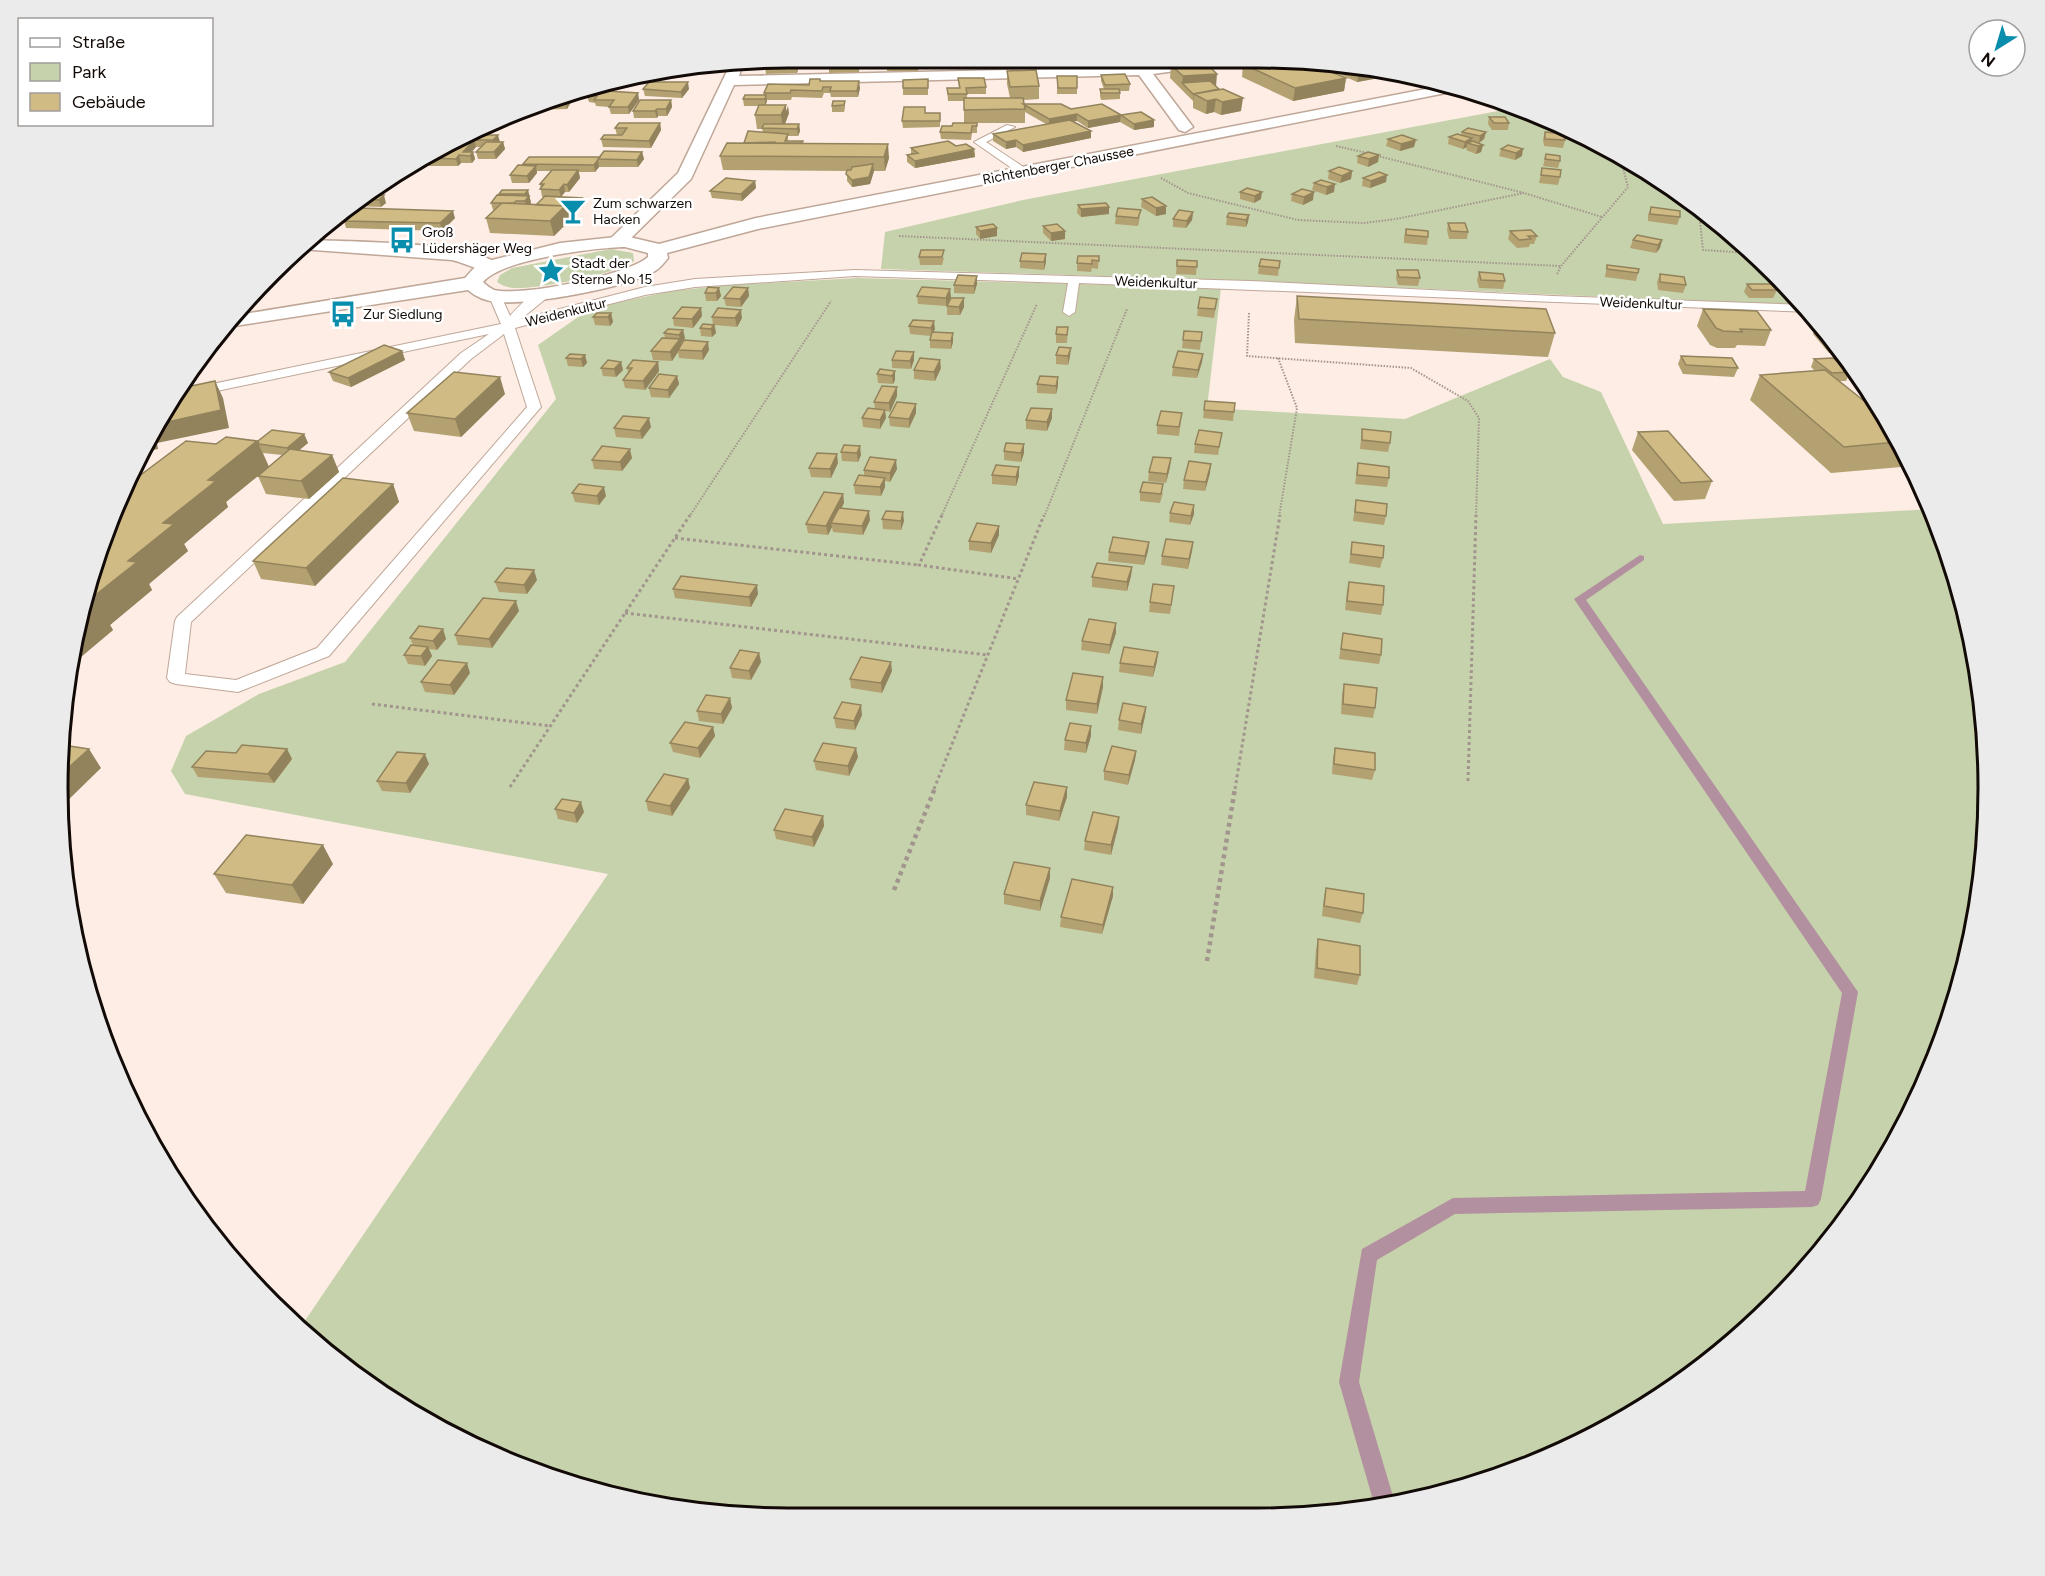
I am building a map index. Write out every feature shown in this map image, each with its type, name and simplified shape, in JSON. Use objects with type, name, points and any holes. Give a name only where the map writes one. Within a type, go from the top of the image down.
[{"type":"street","points":[[945,77],[946,68]]},
{"type":"street","points":[[728,81],[945,77],[1081,68]]},
{"type":"street","points":[[1145,68],[1185,127]]},
{"type":"street","points":[[617,241],[685,175],[734,70]]},
{"type":"street","name":"Richtenberger Chaussee","points":[[657,250],[756,224],[1439,91]]},
{"type":"street","points":[[635,241],[657,250],[658,258],[648,267],[629,275],[544,294],[495,296],[478,290],[472,283],[474,278],[490,267],[594,243],[635,241]]},
{"type":"street","points":[[314,246],[452,254],[476,259],[490,267]]},
{"type":"street","points":[[240,321],[472,283]]},
{"type":"lane","points":[[1010,127],[979,142],[1024,172]]},
{"type":"lane","name":"Weidenkultur","points":[[186,393],[508,326],[645,291],[695,283],[855,273],[1073,285],[1250,285],[1795,308]]},
{"type":"lane","points":[[1069,312],[1073,285]]},
{"type":"lane","points":[[495,296],[508,326],[534,407],[324,652],[238,686],[176,678],[183,621],[466,356],[508,326],[524,308],[544,294]]},
{"type":"path","points":[[1336,146],[1524,194],[1602,218]]},
{"type":"path","points":[[1553,281],[1561,266],[1628,187],[1623,168]]},
{"type":"path","points":[[1161,178],[1188,193],[1298,220],[1364,222],[1396,219],[1524,194]]},
{"type":"path","points":[[1700,220],[1703,250],[1738,252]]},
{"type":"path","points":[[899,236],[1561,266]]},
{"type":"path","points":[[510,787],[840,288],[855,273]]},
{"type":"path","points":[[919,565],[1044,289],[1073,285]]},
{"type":"path","points":[[1250,285],[1246,356],[1411,368],[1468,401],[1479,418],[1468,781]]},
{"type":"path","points":[[894,890],[1129,303]]},
{"type":"path","points":[[1207,961],[1297,408],[1278,358]]},
{"type":"path","points":[[675,537],[1019,579]]},
{"type":"path","points":[[625,613],[988,655]]},
{"type":"path","points":[[372,704],[550,726]]},
{"type":"green space","points":[[1501,110],[1576,142],[1657,189],[1696,216],[1732,246],[1792,305],[1252,281],[881,269],[885,232],[1023,200]]},
{"type":"green space","points":[[611,249],[633,253],[634,261],[595,276],[541,286],[512,288],[497,282],[500,275],[512,268]]},
{"type":"green space","points":[[858,278],[1221,288],[1207,408],[1405,419],[1550,359],[1563,377],[1601,392],[1663,524],[1922,510],[1939,556],[1964,647],[1976,741],[1978,788],[1976,835],[1964,929],[1939,1020],[1923,1064],[1903,1107],[1856,1188],[1829,1227],[1799,1263],[1732,1330],[1696,1360],[1617,1412],[1576,1434],[1533,1454],[1443,1484],[1398,1495],[1304,1507],[788,1508],[741,1507],[647,1495],[556,1470],[512,1454],[469,1434],[388,1387],[349,1360],[313,1330],[304,1322],[608,874],[185,794],[171,771],[186,736],[259,694],[345,662],[556,399],[538,345],[591,308],[672,291],[728,285]]},
{"type":"building","points":[[1174,68],[1211,68],[1217,74],[1183,76]]},
{"type":"building","points":[[1252,68],[1304,69],[1331,72],[1346,78],[1295,88]]},
{"type":"building","points":[[1036,70],[1039,86],[1010,87],[1007,71]]},
{"type":"building","points":[[1125,74],[1130,84],[1105,85],[1101,75]]},
{"type":"building","points":[[1057,76],[1077,76],[1077,88],[1058,88]]},
{"type":"building","points":[[958,78],[984,78],[986,87],[966,88],[967,94],[948,94],[947,88],[960,88]]},
{"type":"building","points":[[810,79],[859,81],[857,91],[830,91],[831,87],[823,87],[822,91],[791,90],[790,93],[764,93],[768,84],[809,85]]},
{"type":"building","points":[[928,79],[928,88],[903,88],[903,80]]},
{"type":"building","points":[[1210,81],[1219,89],[1193,94],[1182,83]]},
{"type":"building","points":[[649,82],[688,82],[681,92],[643,89]]},
{"type":"building","points":[[1100,89],[1119,89],[1120,93],[1101,93]]},
{"type":"building","points":[[1223,89],[1243,98],[1222,102],[1216,99],[1207,101],[1194,94]]},
{"type":"building","points":[[606,91],[638,93],[628,107],[609,107],[614,100],[594,100],[597,96],[589,96]]},
{"type":"building","points":[[745,95],[766,95],[765,99],[743,99]]},
{"type":"building","points":[[964,98],[1023,98],[1025,109],[964,110]]},
{"type":"building","points":[[640,100],[671,100],[666,109],[633,111]]},
{"type":"building","points":[[833,101],[845,101],[844,105],[832,106]]},
{"type":"building","points":[[1023,104],[1061,104],[1071,109],[1102,104],[1121,115],[1088,121],[1077,114],[1049,119]]},
{"type":"building","points":[[759,105],[786,105],[781,115],[755,115]]},
{"type":"building","points":[[904,107],[925,107],[925,113],[940,113],[940,121],[902,121]]},
{"type":"building","points":[[1141,112],[1154,120],[1134,124],[1121,115]]},
{"type":"building","points":[[1489,117],[1505,117],[1509,123],[1494,123]]},
{"type":"building","points":[[1070,120],[1091,131],[1023,145],[1016,140],[1006,142],[993,134]]},
{"type":"building","points":[[619,123],[660,123],[649,141],[601,139],[604,135],[622,135],[627,128],[615,128]]},
{"type":"building","points":[[953,123],[977,123],[977,126],[972,126],[971,133],[940,132],[942,126],[952,126]]},
{"type":"building","points":[[764,124],[799,124],[797,129],[762,128]]},
{"type":"building","points":[[1468,128],[1486,132],[1480,136],[1462,132]]},
{"type":"building","points":[[748,131],[788,134],[785,141],[803,141],[802,143],[744,143]]},
{"type":"building","points":[[1545,132],[1557,133],[1564,137],[1565,140],[1545,139]]},
{"type":"building","points":[[1457,134],[1472,138],[1465,142],[1449,137]]},
{"type":"building","points":[[484,135],[498,135],[493,140],[474,140],[463,152],[473,152],[470,156],[459,155],[456,159],[438,158],[469,142]]},
{"type":"building","points":[[1402,135],[1416,140],[1401,144],[1388,139]]},
{"type":"building","points":[[948,141],[956,146],[966,144],[974,149],[915,161],[907,155],[918,153],[911,148]]},
{"type":"building","points":[[1473,141],[1483,145],[1467,143]]},
{"type":"building","points":[[486,142],[503,142],[494,152],[476,152]]},
{"type":"building","points":[[727,143],[888,144],[884,157],[720,156]]},
{"type":"building","points":[[1508,145],[1523,149],[1516,153],[1501,149]]},
{"type":"building","points":[[604,151],[642,152],[637,160],[598,159]]},
{"type":"building","points":[[1368,152],[1379,155],[1369,159],[1358,156]]},
{"type":"building","points":[[1546,154],[1560,156],[1560,161],[1545,159]]},
{"type":"building","points":[[529,157],[600,157],[594,165],[523,164]]},
{"type":"building","points":[[873,164],[869,177],[852,180],[846,174],[847,170],[851,170],[852,167]]},
{"type":"building","points":[[518,165],[536,166],[527,176],[510,175]]},
{"type":"building","points":[[1339,167],[1352,171],[1342,176],[1329,171]]},
{"type":"building","points":[[1542,168],[1561,170],[1560,177],[1541,175]]},
{"type":"building","points":[[552,170],[578,170],[567,185],[564,184],[559,190],[540,189],[544,184],[540,184]]},
{"type":"building","points":[[1379,172],[1387,175],[1371,181],[1363,178]]},
{"type":"building","points":[[726,178],[755,181],[741,194],[710,191]]},
{"type":"building","points":[[1321,180],[1335,184],[1327,187],[1314,183]]},
{"type":"building","points":[[1247,188],[1262,192],[1255,196],[1240,192]]},
{"type":"building","points":[[1302,189],[1314,192],[1304,197],[1292,194]]},
{"type":"building","points":[[502,190],[528,190],[525,194],[499,194]]},
{"type":"building","points":[[384,195],[379,200],[373,200]]},
{"type":"building","points":[[497,195],[529,196],[525,201],[491,203]]},
{"type":"building","points":[[545,196],[582,198],[567,214],[565,206],[536,205]]},
{"type":"building","points":[[1152,197],[1166,206],[1156,208],[1142,199]]},
{"type":"building","points":[[502,203],[565,206],[550,221],[486,218]]},
{"type":"building","points":[[1106,203],[1109,207],[1081,209],[1078,205]]},
{"type":"building","points":[[1651,207],[1680,211],[1680,217],[1650,214]]},
{"type":"building","points":[[360,208],[453,211],[440,223],[344,221]]},
{"type":"building","points":[[1118,208],[1141,210],[1138,218],[1116,216]]},
{"type":"building","points":[[1179,210],[1193,212],[1187,221],[1173,219]]},
{"type":"building","points":[[1229,213],[1249,215],[1246,220],[1227,217]]},
{"type":"building","points":[[1448,223],[1465,223],[1468,232],[1451,231]]},
{"type":"building","points":[[993,224],[997,228],[980,231],[976,227]]},
{"type":"building","points":[[1057,224],[1065,231],[1051,233],[1043,226]]},
{"type":"building","points":[[1406,229],[1428,231],[1428,237],[1406,235]]},
{"type":"building","points":[[1531,230],[1537,236],[1528,236],[1531,239],[1519,240],[1510,231]]},
{"type":"building","points":[[1637,235],[1662,240],[1658,245],[1633,240]]},
{"type":"building","points":[[921,250],[944,250],[942,257],[919,257]]},
{"type":"building","points":[[1022,253],[1046,254],[1044,262],[1020,261]]},
{"type":"building","points":[[1078,256],[1099,256],[1099,261],[1092,260],[1092,264],[1077,263]]},
{"type":"building","points":[[1261,259],[1280,261],[1279,268],[1259,266]]},
{"type":"building","points":[[1177,260],[1197,261],[1197,267],[1177,266]]},
{"type":"building","points":[[1607,265],[1639,269],[1638,273],[1607,269]]},
{"type":"building","points":[[1397,270],[1418,270],[1420,278],[1399,277]]},
{"type":"building","points":[[1479,272],[1503,274],[1505,281],[1481,280]]},
{"type":"building","points":[[1660,274],[1684,277],[1686,285],[1660,282]]},
{"type":"building","points":[[958,275],[977,276],[974,286],[954,285]]},
{"type":"building","points":[[1747,284],[1771,284],[1777,290],[1752,290]]},
{"type":"building","points":[[708,287],[719,288],[716,293],[705,293]]},
{"type":"building","points":[[733,287],[748,288],[740,299],[724,298]]},
{"type":"building","points":[[922,287],[950,289],[946,298],[917,296]]},
{"type":"building","points":[[1297,296],[1546,309],[1555,333],[1299,319]]},
{"type":"building","points":[[1200,297],[1217,299],[1215,309],[1198,308]]},
{"type":"building","points":[[951,298],[964,298],[959,307],[947,306]]},
{"type":"building","points":[[682,307],[701,308],[692,319],[673,318]]},
{"type":"building","points":[[718,308],[741,310],[735,318],[712,317]]},
{"type":"building","points":[[1703,309],[1757,311],[1771,330],[1723,331],[1716,328]]},
{"type":"building","points":[[597,313],[611,313],[608,317],[593,317]]},
{"type":"building","points":[[913,320],[934,321],[931,328],[909,326]]},
{"type":"building","points":[[703,324],[714,325],[711,329],[700,328]]},
{"type":"building","points":[[1057,327],[1068,327],[1067,335],[1056,334]]},
{"type":"building","points":[[668,329],[683,330],[679,335],[664,333]]},
{"type":"building","points":[[1184,331],[1202,332],[1201,341],[1183,340]]},
{"type":"building","points":[[932,332],[953,333],[951,341],[930,340]]},
{"type":"building","points":[[662,338],[680,339],[670,352],[651,351]]},
{"type":"building","points":[[684,340],[708,342],[702,351],[678,350]]},
{"type":"building","points":[[384,345],[402,351],[348,378],[329,372]]},
{"type":"building","points":[[1059,347],[1071,348],[1068,356],[1056,355]]},
{"type":"building","points":[[896,351],[914,352],[910,361],[892,360]]},
{"type":"building","points":[[1178,351],[1203,354],[1198,370],[1173,367]]},
{"type":"building","points":[[570,354],[585,355],[581,359],[566,358]]},
{"type":"building","points":[[1681,356],[1732,358],[1738,368],[1686,365]]},
{"type":"building","points":[[920,358],[940,360],[934,372],[914,370]]},
{"type":"building","points":[[1833,358],[1845,372],[1832,373],[1814,359]]},
{"type":"building","points":[[608,360],[621,362],[614,369],[601,368]]},
{"type":"building","points":[[633,360],[658,362],[643,381],[623,380],[632,368],[627,368]]},
{"type":"building","points":[[880,369],[895,371],[892,376],[877,374]]},
{"type":"building","points":[[1825,370],[1864,401],[1889,443],[1844,447],[1760,375]]},
{"type":"building","points":[[454,372],[500,377],[455,419],[407,413]]},
{"type":"building","points":[[659,374],[677,376],[668,390],[649,388]]},
{"type":"building","points":[[1040,376],[1058,377],[1056,386],[1037,384]]},
{"type":"building","points":[[215,381],[221,410],[168,422],[189,388]]},
{"type":"building","points":[[882,386],[897,387],[889,403],[874,402]]},
{"type":"building","points":[[1205,401],[1235,403],[1234,412],[1204,410]]},
{"type":"building","points":[[897,402],[916,404],[909,419],[889,417]]},
{"type":"building","points":[[868,408],[885,410],[880,420],[862,418]]},
{"type":"building","points":[[1031,408],[1052,409],[1047,422],[1026,420]]},
{"type":"building","points":[[1161,411],[1182,413],[1179,427],[1157,425]]},
{"type":"building","points":[[623,416],[649,418],[640,431],[614,428]]},
{"type":"building","points":[[1362,429],[1391,432],[1390,443],[1362,440]]},
{"type":"building","points":[[272,430],[304,434],[287,448],[259,444],[258,441]]},
{"type":"building","points":[[1199,430],[1222,433],[1219,447],[1195,444]]},
{"type":"building","points":[[1668,431],[1712,481],[1681,483],[1638,432]]},
{"type":"building","points":[[226,437],[257,441],[208,480],[216,481],[163,523],[174,524],[128,561],[137,562],[94,596],[122,512],[138,477],[186,441],[216,444]]},
{"type":"building","points":[[1006,443],[1024,444],[1021,453],[1004,451]]},
{"type":"building","points":[[844,445],[860,446],[857,453],[841,452]]},
{"type":"building","points":[[602,446],[630,449],[620,462],[592,460]]},
{"type":"building","points":[[290,449],[332,455],[301,481],[258,476]]},
{"type":"building","points":[[817,453],[837,454],[830,469],[809,468]]},
{"type":"building","points":[[870,457],[896,460],[890,473],[864,470]]},
{"type":"building","points":[[1153,457],[1171,458],[1167,474],[1149,472]]},
{"type":"building","points":[[1189,461],[1211,464],[1206,482],[1184,480]]},
{"type":"building","points":[[1358,463],[1389,467],[1389,478],[1357,475]]},
{"type":"building","points":[[996,465],[1019,467],[1016,477],[992,475]]},
{"type":"building","points":[[859,475],[885,478],[880,487],[854,485]]},
{"type":"building","points":[[343,478],[393,484],[306,568],[253,561]]},
{"type":"building","points":[[1143,482],[1163,484],[1161,494],[1140,492]]},
{"type":"building","points":[[579,484],[604,487],[597,496],[572,493]]},
{"type":"building","points":[[824,492],[843,494],[826,526],[806,524]]},
{"type":"building","points":[[1356,500],[1387,504],[1386,516],[1355,512]]},
{"type":"building","points":[[1174,502],[1194,505],[1191,516],[1170,513]]},
{"type":"building","points":[[839,508],[869,511],[862,526],[831,523]]},
{"type":"building","points":[[886,511],[903,512],[901,521],[882,519]]},
{"type":"building","points":[[977,523],[999,526],[991,543],[969,541]]},
{"type":"building","points":[[1113,537],[1149,542],[1145,556],[1109,552]]},
{"type":"building","points":[[1166,539],[1193,542],[1189,559],[1162,556]]},
{"type":"building","points":[[1352,542],[1384,546],[1383,558],[1351,554]]},
{"type":"building","points":[[1097,563],[1132,567],[1127,582],[1092,577]]},
{"type":"building","points":[[506,568],[534,570],[524,585],[495,582]]},
{"type":"building","points":[[681,576],[757,585],[749,597],[673,589]]},
{"type":"building","points":[[1349,582],[1384,586],[1383,605],[1347,601]]},
{"type":"building","points":[[1153,584],[1174,586],[1171,605],[1150,602]]},
{"type":"building","points":[[483,598],[516,601],[489,639],[455,635]]},
{"type":"building","points":[[1089,619],[1116,623],[1110,645],[1082,641]]},
{"type":"building","points":[[419,626],[443,629],[433,641],[410,638]]},
{"type":"building","points":[[1343,633],[1382,639],[1381,655],[1341,649]]},
{"type":"building","points":[[411,645],[428,647],[421,656],[404,655]]},
{"type":"building","points":[[1124,647],[1158,652],[1154,667],[1120,663]]},
{"type":"building","points":[[740,650],[759,653],[749,671],[730,668]]},
{"type":"building","points":[[861,657],[891,662],[881,683],[850,679]]},
{"type":"building","points":[[438,660],[467,663],[450,685],[421,682]]},
{"type":"building","points":[[1073,673],[1103,677],[1097,704],[1066,700]]},
{"type":"building","points":[[1344,684],[1377,688],[1375,708],[1343,704]]},
{"type":"building","points":[[706,695],[730,698],[721,714],[697,711]]},
{"type":"building","points":[[842,702],[861,705],[854,721],[834,718]]},
{"type":"building","points":[[1123,703],[1146,707],[1141,724],[1119,720]]},
{"type":"building","points":[[685,722],[713,727],[698,748],[670,743]]},
{"type":"building","points":[[1070,723],[1091,726],[1086,743],[1065,740]]},
{"type":"building","points":[[823,743],[856,748],[848,766],[814,761]]},
{"type":"building","points":[[242,745],[287,749],[268,774],[192,767],[206,751],[236,753]]},
{"type":"building","points":[[69,746],[89,749],[68,768]]},
{"type":"building","points":[[1112,746],[1136,751],[1129,775],[1104,771]]},
{"type":"building","points":[[1335,748],[1375,753],[1375,770],[1334,764]]},
{"type":"building","points":[[397,752],[425,754],[406,783],[377,781]]},
{"type":"building","points":[[664,774],[688,779],[670,806],[646,801]]},
{"type":"building","points":[[1034,782],[1067,787],[1060,811],[1026,805]]},
{"type":"building","points":[[562,799],[581,802],[574,813],[555,809]]},
{"type":"building","points":[[785,809],[823,816],[812,837],[774,830]]},
{"type":"building","points":[[1093,812],[1119,817],[1111,845],[1085,841]]},
{"type":"building","points":[[246,835],[323,845],[292,885],[214,874]]},
{"type":"building","points":[[1014,862],[1050,868],[1040,901],[1004,894]]},
{"type":"building","points":[[1072,879],[1113,887],[1103,925],[1061,917]]},
{"type":"building","points":[[1326,888],[1364,894],[1363,913],[1324,906]]},
{"type":"building","points":[[1318,939],[1360,946],[1360,975],[1317,968]]},
{"type":"waterway","points":[[1383,1497],[1349,1382],[1369,1255],[1453,1206],[1812,1199],[1850,992],[1580,599],[1640,558]]},
{"type":"place","name":"Zum schwarzen Hacken","points":[[573,211]]},
{"type":"place","name":"Groß Lüdershäger Weg","points":[[402,240]]},
{"type":"place","name":"Stadt der Sterne No 15","points":[[551,271]]},
{"type":"place","name":"Zur Siedlung","points":[[343,314]]}]
